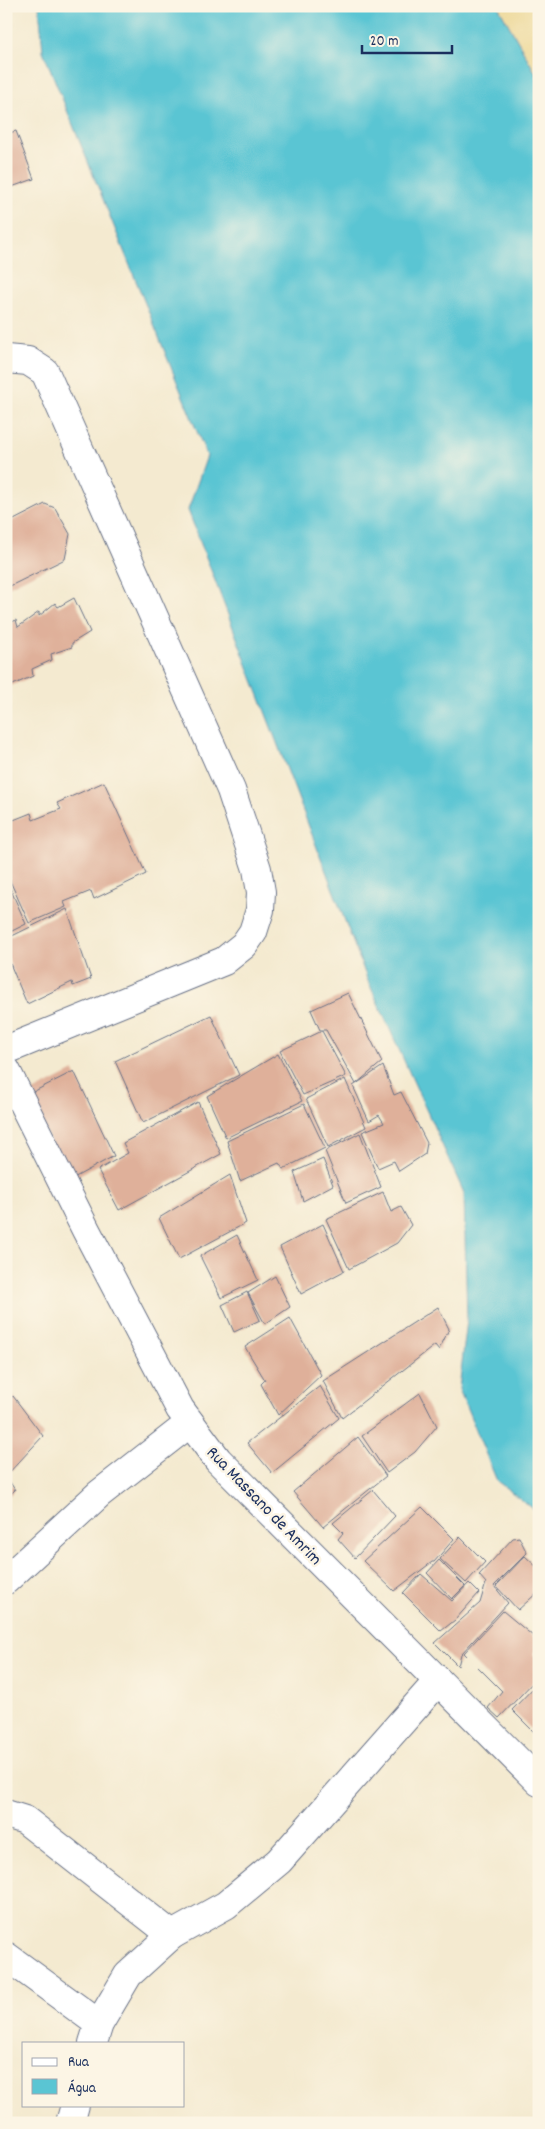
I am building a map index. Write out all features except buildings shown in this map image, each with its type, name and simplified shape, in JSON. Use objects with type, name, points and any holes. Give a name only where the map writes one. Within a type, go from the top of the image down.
[{"type":"street","points":[[6,359],[28,361],[45,372],[231,790],[257,868],[261,892],[260,910],[253,932],[244,945],[224,960],[6,1050]]},
{"type":"street","name":"Rua Massano de Amrim","points":[[6,1070],[86,1230],[180,1409],[190,1423],[218,1460],[539,1782]]},
{"type":"street","points":[[6,1580],[99,1494],[190,1423]]},
{"type":"street","points":[[6,1956],[96,2034],[128,1975],[172,1935],[226,1906],[279,1860],[438,1681]]},
{"type":"street","points":[[6,1814],[26,1820],[172,1935]]},
{"type":"street","points":[[70,2123],[75,2106]]},
{"type":"sand","points":[[498,6],[539,6],[539,85],[535,72]]},
{"type":"water","points":[[39,6],[498,6],[535,72],[539,85],[539,1513],[497,1481],[459,1389],[467,1320],[464,1193],[368,981],[188,510],[207,456],[43,51]]}]
